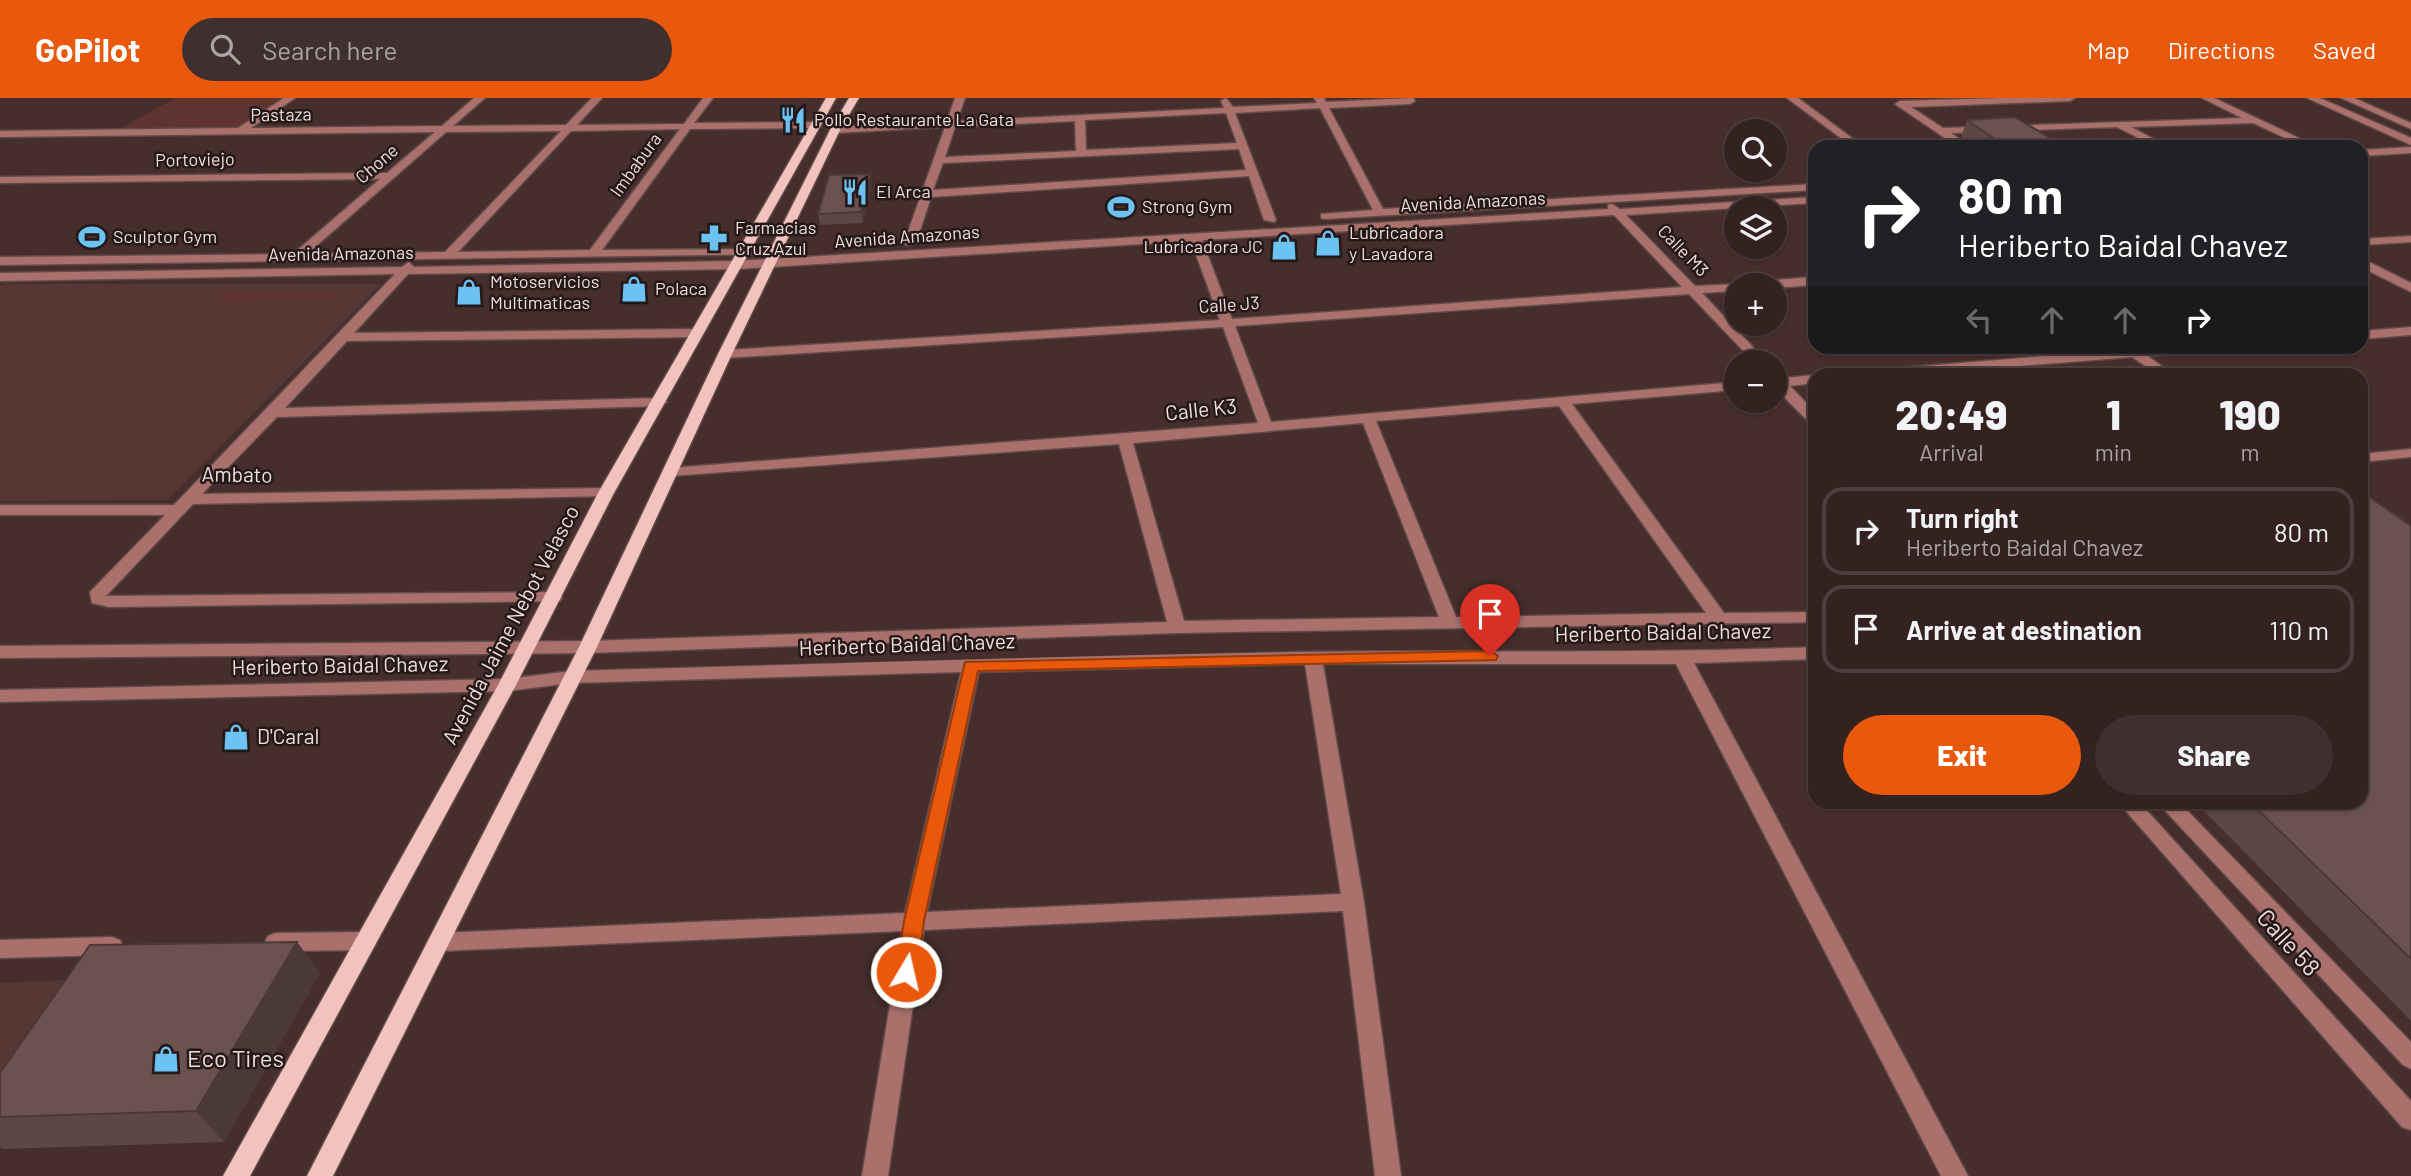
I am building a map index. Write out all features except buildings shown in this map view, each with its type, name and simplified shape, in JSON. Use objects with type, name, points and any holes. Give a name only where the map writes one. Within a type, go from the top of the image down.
[{"type":"main road","name":"Avenida Jaime Nebot Velasco","points":[[236,1176],[507,685],[606,493],[831,98]]},
{"type":"main road","points":[[320,1176],[587,647],[725,354],[835,130],[854,98]]},
{"type":"street","points":[[241,131],[290,98]]},
{"type":"street","name":"Chone","points":[[297,256],[480,98]]},
{"type":"street","points":[[448,255],[597,98]]},
{"type":"street","name":"Imbabura","points":[[594,253],[708,98]]},
{"type":"street","points":[[910,243],[926,194],[941,160],[960,98]]},
{"type":"street","points":[[1225,98],[1270,220]]},
{"type":"street","points":[[835,130],[1230,110],[1321,101],[1410,101],[1408,98]]},
{"type":"street","points":[[1792,98],[1849,140]]},
{"type":"street","points":[[1892,98],[1954,140]]},
{"type":"street","points":[[1901,105],[2070,98]]},
{"type":"street","points":[[2207,98],[2298,140]]},
{"type":"street","points":[[2312,98],[2411,142]]},
{"type":"street","points":[[2346,98],[2411,126]]},
{"type":"street","points":[[1321,101],[1380,213]]},
{"type":"street","points":[[1080,117],[1082,153]]},
{"type":"street","points":[[1941,131],[2254,120]]},
{"type":"street","points":[[2119,124],[2150,140]]},
{"type":"street","name":"Pastaza","points":[[0,134],[815,125]]},
{"type":"street","points":[[941,160],[1242,146]]},
{"type":"street","points":[[2368,153],[2411,150]]},
{"type":"street","points":[[2368,163],[2411,160]]},
{"type":"street","points":[[926,194],[1252,173]]},
{"type":"street","name":"Portoviejo","points":[[0,180],[390,176]]},
{"type":"street","name":"Avenida Amazonas","points":[[1311,217],[1808,187]]},
{"type":"street","name":"Calle M3","points":[[1605,199],[1750,350]]},
{"type":"street","name":"Avenida Amazonas","points":[[774,257],[910,243],[1808,200]]},
{"type":"street","points":[[1256,220],[1284,219]]},
{"type":"street","points":[[1198,230],[1227,323],[1265,424]]},
{"type":"street","name":"Avenida Amazonas","points":[[0,277],[405,270],[740,259],[1198,230]]},
{"type":"street","points":[[2368,242],[2411,239]]},
{"type":"street","name":"Avenida Amazonas","points":[[0,261],[594,253],[740,259]]},
{"type":"street","name":"Ambato","points":[[185,504],[418,256]]},
{"type":"street","points":[[2368,266],[2411,288]]},
{"type":"street","points":[[1787,283],[1808,282]]},
{"type":"street","name":"Calle J3","points":[[725,354],[1227,323],[1724,288]]},
{"type":"street","points":[[2368,334],[2411,331]]},
{"type":"street","points":[[340,337],[696,333]]},
{"type":"street","points":[[1939,368],[2088,354]]},
{"type":"street","points":[[2137,354],[2157,368]]},
{"type":"street","points":[[1787,380],[1808,379]]},
{"type":"street","name":"Calle K3","points":[[670,472],[1125,439],[1265,424],[1724,387]]},
{"type":"street","points":[[1787,392],[1808,414]]},
{"type":"street","points":[[1562,400],[1720,620]]},
{"type":"street","points":[[273,413],[660,402]]},
{"type":"street","points":[[1367,416],[1449,622]]},
{"type":"street","points":[[1125,439],[1177,626]]},
{"type":"street","points":[[2368,457],[2411,453]]},
{"type":"street","name":"Ambato","points":[[185,504],[606,493]]},
{"type":"street","points":[[0,510],[185,504]]},
{"type":"street","points":[[185,504],[98,592],[98,599],[109,602],[349,602],[554,597]]},
{"type":"street","name":"Heriberto Baidal Chavez","points":[[0,652],[587,647],[1177,626],[1808,617]]},
{"type":"street","name":"Heriberto Baidal Chavez","points":[[0,696],[507,685],[571,677],[971,666],[1463,656],[1682,658],[1808,653]]},
{"type":"street","points":[[1682,658],[1955,1176]]},
{"type":"street","points":[[1313,659],[1353,902],[1388,1176]]},
{"type":"street","points":[[875,1176],[914,921],[971,666]]},
{"type":"street","name":"Calle 58","points":[[2134,809],[2411,1119]]},
{"type":"street","name":"Calle 58","points":[[2174,809],[2411,1058]]},
{"type":"street","points":[[439,942],[1353,902]]},
{"type":"street","points":[[247,943],[366,941]]},
{"type":"street","points":[[0,949],[137,946]]},
{"type":"shaded area","points":[[175,98],[281,98],[237,128],[118,130]]},
{"type":"shaded area","points":[[381,284],[168,500],[0,501],[0,286]]},
{"type":"shaded area","points":[[224,292],[339,292],[331,300],[212,302]]},
{"type":"shaded area","points":[[111,978],[0,1142],[0,983]]},
{"type":"place","name":"Pollo Restaurante La Gata","points":[[793,120]]},
{"type":"place","name":"El Arca","points":[[855,192]]},
{"type":"place","name":"Strong Gym","points":[[1121,207]]},
{"type":"place","name":"Sculptor Gym","points":[[92,237]]},
{"type":"place","name":"Farmacias Cruz Azul","points":[[714,238]]},
{"type":"place","name":"Lubricadora y Lavadora","points":[[1328,243]]},
{"type":"place","name":"Lubricadora JC","points":[[1284,247]]},
{"type":"place","name":"Polaca","points":[[634,289]]},
{"type":"place","name":"Motoservicios Multimaticas","points":[[469,292]]},
{"type":"place","name":"D'Caral","points":[[236,737]]},
{"type":"place","name":"Eco Tires","points":[[166,1059]]},
{"type":"route","points":[[906,972],[914,921],[971,666],[1490,656]]}]
